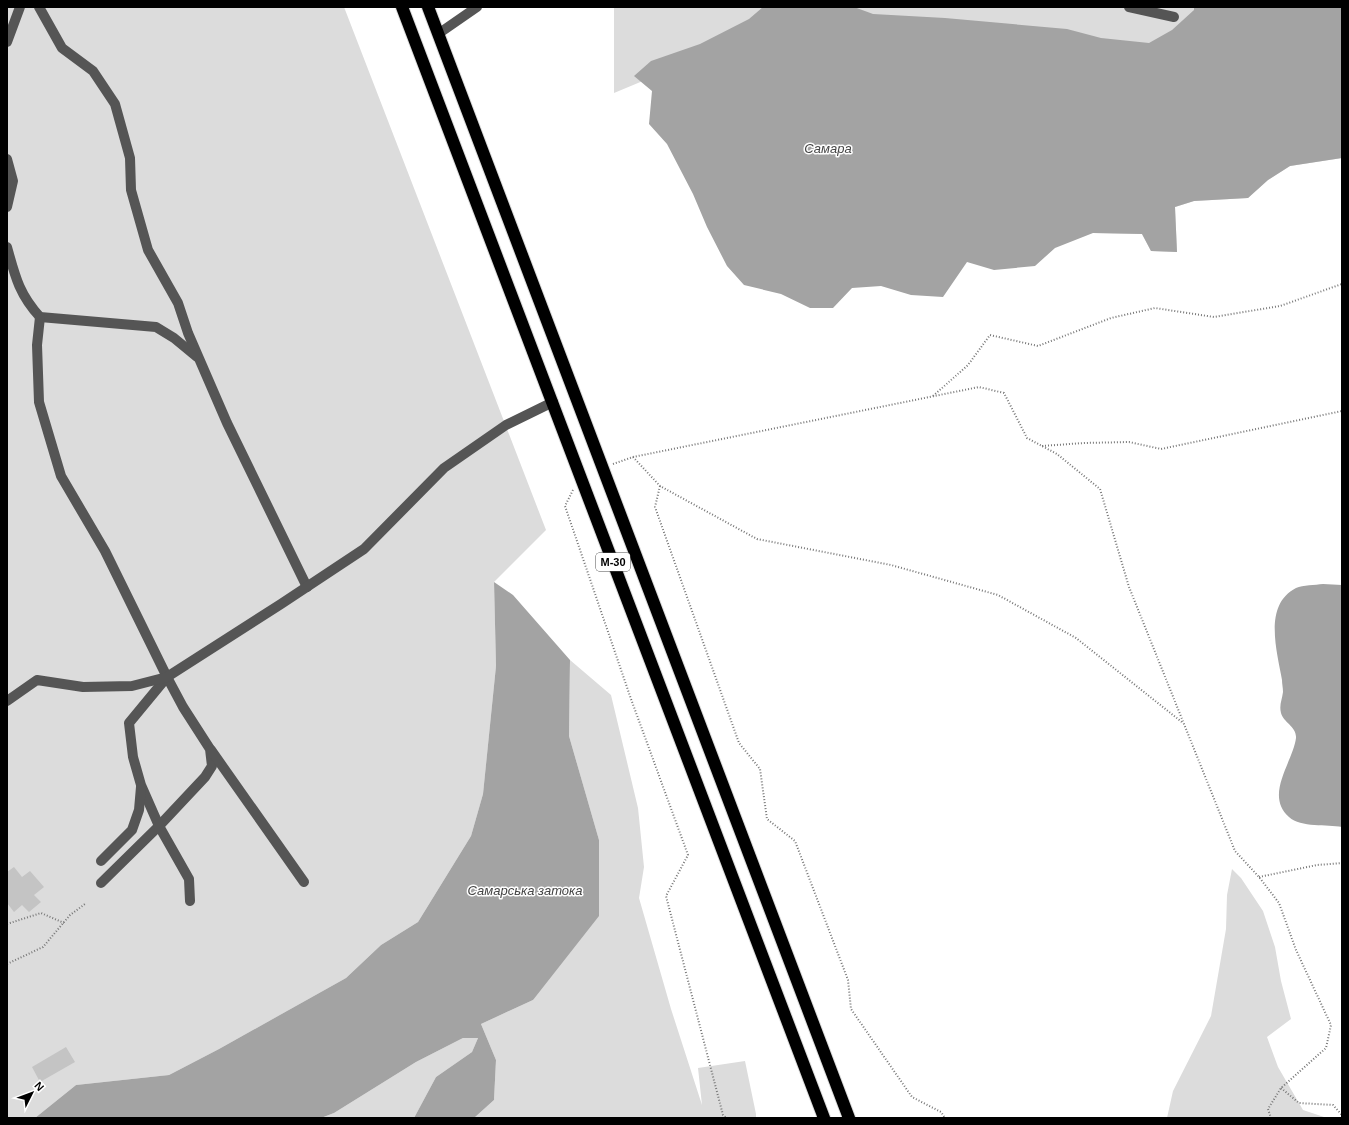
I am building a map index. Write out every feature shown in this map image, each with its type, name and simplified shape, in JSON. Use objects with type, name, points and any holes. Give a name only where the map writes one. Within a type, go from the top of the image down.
[{"type":"highway","name":"М-30","points":[[402,7],[824,1118]]},
{"type":"highway","name":"М-30","points":[[428,7],[849,1118]]},
{"type":"lane","points":[[7,42],[20,7]]},
{"type":"lane","points":[[39,7],[62,48],[93,71],[115,104],[130,158],[131,190],[148,250],[178,303],[188,333],[227,423],[308,587]]},
{"type":"lane","points":[[438,34],[477,7]]},
{"type":"lane","points":[[1129,7],[1174,17]]},
{"type":"lane","points":[[7,158],[13,181],[7,207]]},
{"type":"lane","points":[[7,247],[17,282],[29,305],[40,317],[156,327],[174,338],[199,358]]},
{"type":"lane","points":[[40,317],[37,345],[39,402],[61,476],[105,551],[183,707],[210,749],[304,882]]},
{"type":"lane","points":[[7,700],[37,680],[83,687],[132,686],[167,677],[308,587],[364,549],[444,468],[506,425],[553,402]]},
{"type":"lane","points":[[167,677],[129,724],[134,757],[141,785],[159,826],[189,879],[190,900]]},
{"type":"lane","points":[[101,883],[159,826],[205,777],[212,766],[210,749]]},
{"type":"lane","points":[[101,862],[132,830],[139,810],[141,785]]},
{"type":"path","points":[[932,397],[968,365],[990,335],[1038,346],[1111,318],[1155,308],[1214,317],[1280,306],[1342,284]]},
{"type":"path","points":[[602,468],[633,457],[979,387],[1004,393],[1027,438],[1056,454],[1100,489],[1129,587],[1235,851],[1259,877],[1279,903],[1296,950],[1331,1025],[1326,1048],[1281,1088],[1268,1109],[1271,1118]]},
{"type":"path","points":[[1042,446],[1129,442],[1161,449],[1342,411]]},
{"type":"path","points":[[633,457],[660,486],[756,539],[891,565],[998,595],[1076,638],[1184,724]]},
{"type":"path","points":[[580,475],[565,506],[634,706],[688,855],[666,896],[723,1115],[726,1118]]},
{"type":"path","points":[[660,486],[655,507],[739,743],[760,768],[767,819],[795,841],[848,980],[851,1009],[912,1097],[941,1112],[945,1118]]},
{"type":"path","points":[[1259,877],[1317,864],[1342,863]]},
{"type":"path","points":[[7,964],[43,947],[70,915],[84,904]]},
{"type":"path","points":[[7,924],[41,913],[64,923]]},
{"type":"path","points":[[1281,1088],[1299,1103],[1333,1105],[1342,1114]]},
{"type":"shaded area","points":[[7,7],[344,7],[546,530],[494,582],[496,666],[483,794],[471,836],[418,922],[381,945],[346,978],[219,1049],[169,1075],[76,1085],[35,1118],[7,1118]]},
{"type":"shaded area","points":[[614,7],[1342,7],[1342,158],[1290,166],[1268,180],[1248,198],[1194,201],[1175,207],[1177,252],[1151,251],[1142,234],[1093,233],[806,13],[614,93]]},
{"type":"shaded area","points":[[570,660],[611,695],[638,808],[644,867],[639,898],[671,1009],[702,1105],[698,1068],[745,1061],[756,1118],[474,1118],[494,1100],[496,1060],[481,1024],[533,1000],[599,840],[569,736]]},
{"type":"shaded area","points":[[1232,869],[1241,878],[1263,911],[1275,947],[1281,981],[1291,1019],[1267,1037],[1278,1067],[1303,1110],[1327,1118],[1167,1118],[1173,1091],[1211,1016],[1226,929],[1227,895]]},
{"type":"shaded area","points":[[463,1038],[478,1038],[472,1052],[436,1077],[414,1118],[321,1118],[334,1113],[416,1062]]},
{"type":"water","name":"Самара","points":[[763,7],[854,7],[873,14],[945,18],[1067,29],[1101,38],[1149,43],[1172,30],[1194,10],[1194,7],[1342,7],[1342,158],[1290,166],[1268,180],[1248,198],[1194,201],[1175,207],[1177,252],[1151,251],[1142,234],[1093,233],[1055,248],[1035,266],[994,270],[967,262],[943,297],[911,295],[881,286],[852,288],[833,308],[810,308],[781,294],[744,285],[727,266],[707,227],[693,194],[667,144],[649,124],[652,91],[634,76],[651,61],[700,44],[749,19]]},
{"type":"water","name":"Самарська затока","points":[[494,582],[513,595],[570,660],[569,736],[599,840],[599,916],[533,1000],[481,1024],[496,1060],[494,1100],[474,1118],[414,1118],[436,1077],[472,1052],[478,1038],[463,1038],[416,1062],[334,1113],[321,1118],[35,1118],[76,1085],[169,1075],[219,1049],[346,978],[381,945],[418,922],[471,836],[483,794],[496,666]]},
{"type":"water","points":[[1323,584],[1342,585],[1342,827],[1300,823],[1289,817],[1282,808],[1279,799],[1279,789],[1294,747],[1296,734],[1282,716],[1280,710],[1283,690],[1277,656],[1275,630],[1276,617],[1279,605],[1286,596],[1296,588]]},
{"type":"building","points":[[14,867],[22,877],[30,871],[44,887],[34,895],[41,902],[29,912],[22,905],[14,912],[7,903],[7,872]]},
{"type":"building","points":[[66,1047],[75,1062],[40,1082],[32,1067]]}]
